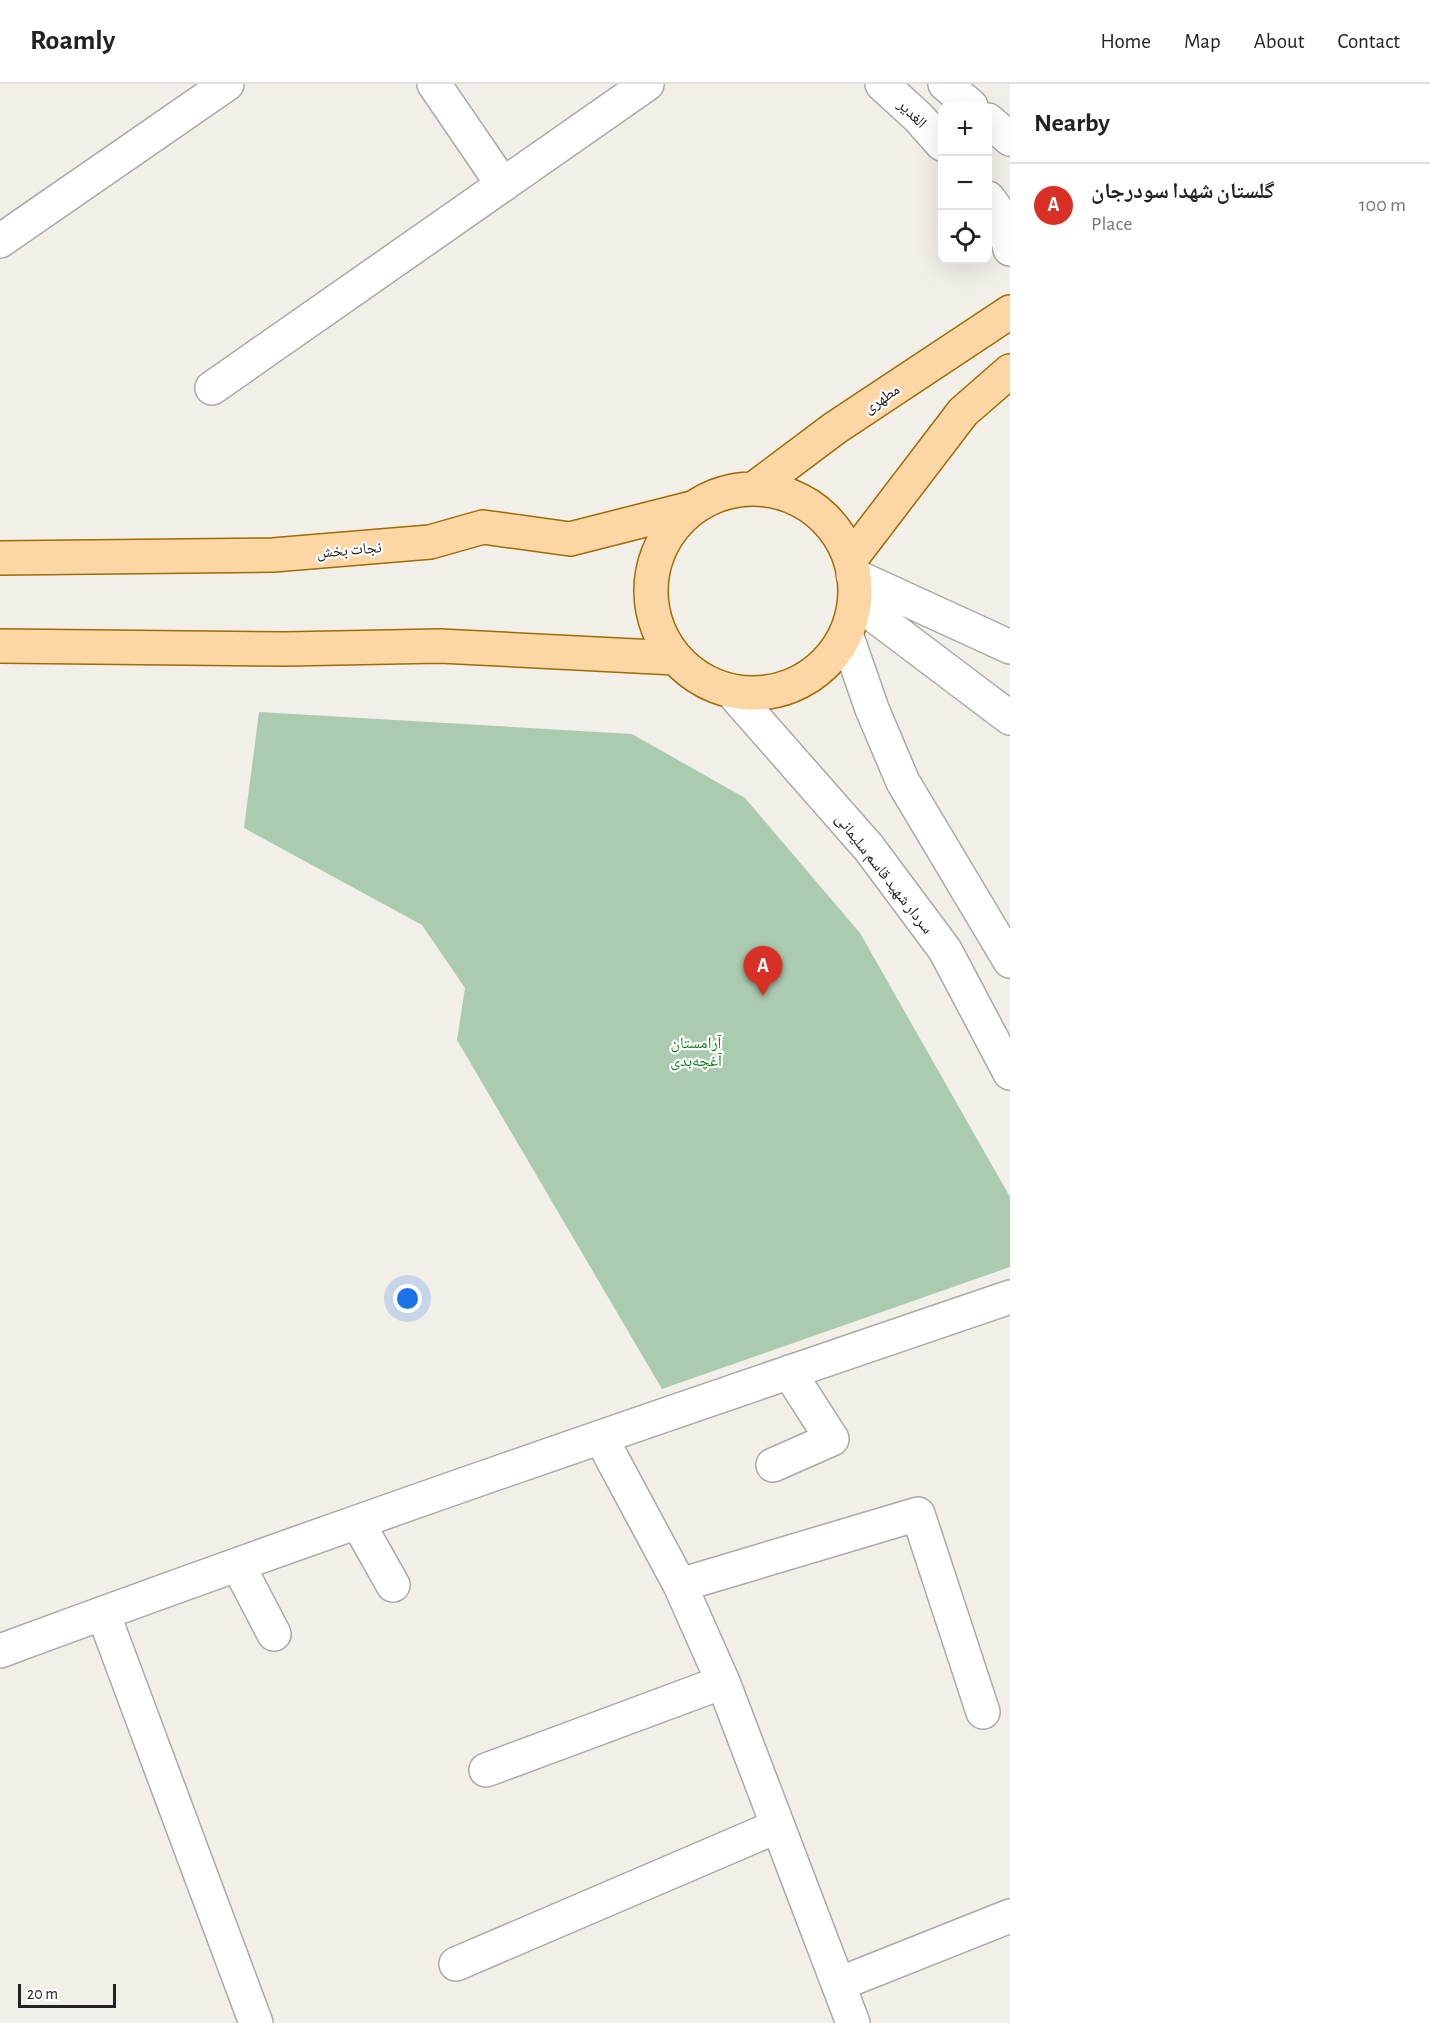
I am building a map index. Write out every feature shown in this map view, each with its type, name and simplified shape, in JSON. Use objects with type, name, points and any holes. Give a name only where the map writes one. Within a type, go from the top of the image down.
[{"type":"main road","name":"مطهری","points":[[754,488],[835,428],[1010,312]]},
{"type":"main road","points":[[853,579],[963,412],[1010,371]]},
{"type":"main road","points":[[754,488],[788,494],[817,510],[839,535],[853,579],[846,634],[827,663],[799,683],[767,693],[732,692],[700,679],[675,658],[658,629],[651,596],[654,563],[669,533],[692,508],[722,493],[754,488]]},
{"type":"main road","name":"نجات بخش","points":[[0,558],[273,555],[430,542],[483,527],[570,539],[692,508]]},
{"type":"main road","points":[[0,646],[286,649],[440,646],[675,658]]},
{"type":"street","points":[[434,84],[503,185]]},
{"type":"street","points":[[212,388],[647,84]]},
{"type":"street","name":"الغدیر","points":[[882,84],[919,118],[938,139]]},
{"type":"street","points":[[945,84],[966,102]]},
{"type":"street","points":[[0,241],[224,85]]},
{"type":"street","points":[[992,124],[1010,139]]},
{"type":"street","points":[[992,204],[1001,216],[1010,249]]},
{"type":"street","points":[[853,579],[1010,647]]},
{"type":"street","points":[[853,579],[1010,718]]},
{"type":"street","points":[[846,634],[872,709],[903,782],[1010,961]]},
{"type":"street","name":"سردار شهید قاسم سلیمانی","points":[[732,692],[868,848],[945,950],[1010,1073]]},
{"type":"street","points":[[945,950],[988,924]]},
{"type":"street","points":[[0,1651],[238,1565],[1010,1297]]},
{"type":"street","points":[[773,1465],[832,1439],[789,1372]]},
{"type":"street","points":[[601,1438],[680,1586],[723,1682],[853,2023]]},
{"type":"street","points":[[680,1586],[918,1515],[983,1712]]},
{"type":"street","points":[[358,1523],[393,1585]]},
{"type":"street","points":[[238,1565],[274,1634]]},
{"type":"street","points":[[103,1613],[256,2023]]},
{"type":"street","points":[[486,1770],[723,1682]]},
{"type":"street","points":[[456,1964],[778,1826]]},
{"type":"street","points":[[839,1984],[1010,1916]]},
{"type":"green space","name":"آرامستان آغچه‌بدی","points":[[259,712],[632,734],[745,798],[860,933],[1010,1197],[1010,1267],[662,1389],[457,1040],[465,988],[422,925],[244,828]]},
{"type":"place","name":"گلستان شهدا سودرجان","points":[[763,996]]}]
